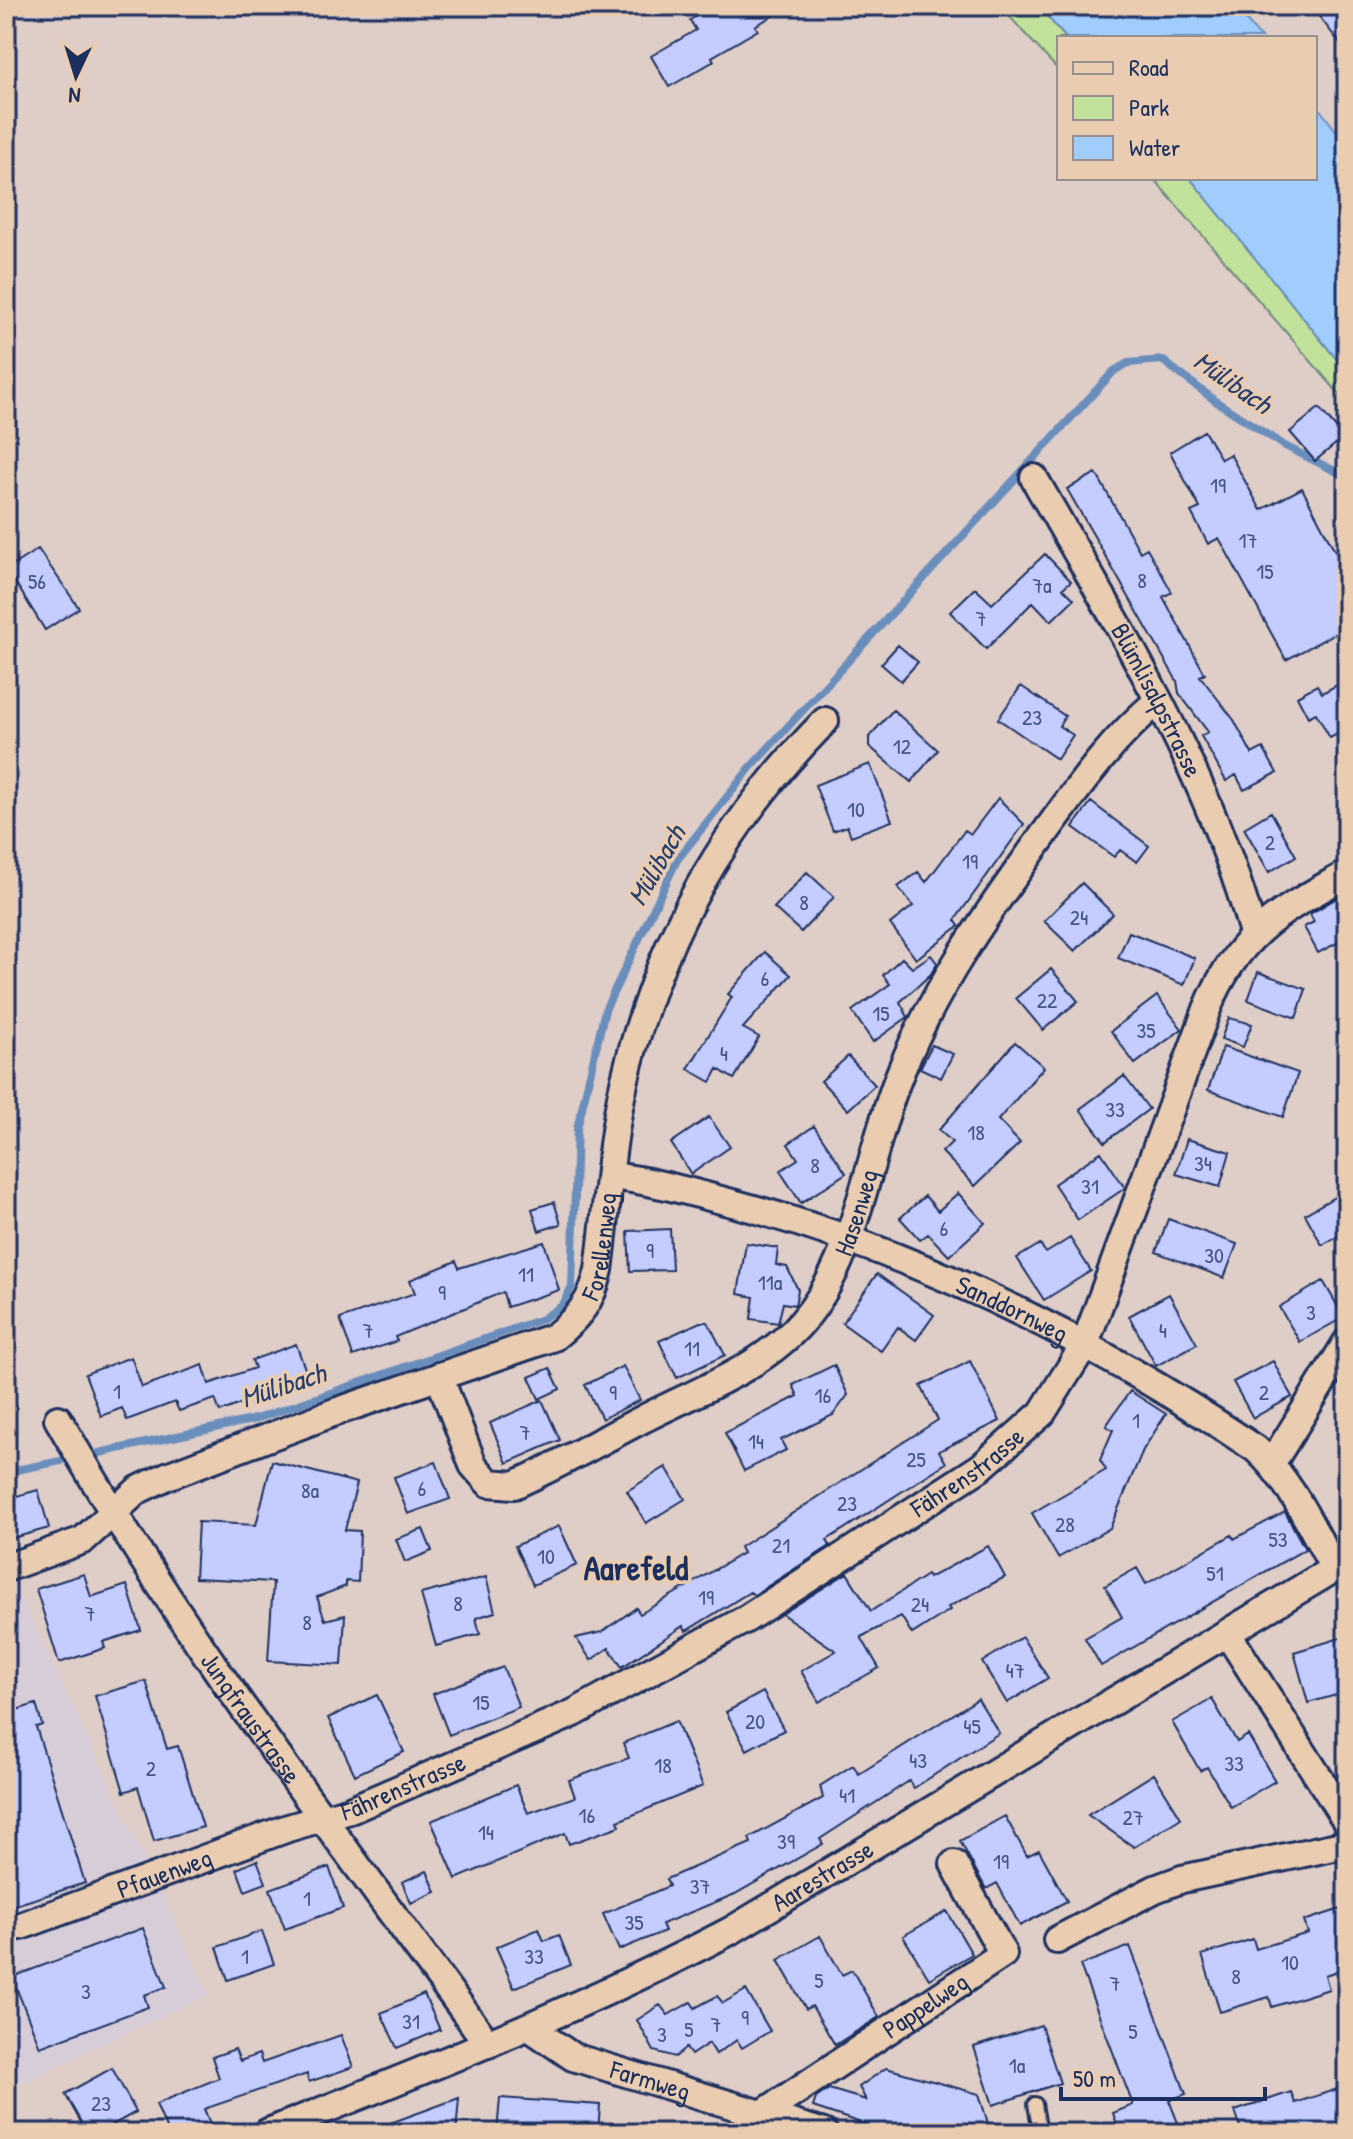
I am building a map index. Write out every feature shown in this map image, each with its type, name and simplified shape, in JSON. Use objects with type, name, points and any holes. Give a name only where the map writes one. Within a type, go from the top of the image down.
[{"type":"street","name":"Blümlisalpstrasse","points":[[1034,478],[1158,701],[1213,813],[1238,880],[1253,933]]},
{"type":"street","name":"Hasenweg","points":[[439,1376],[480,1476],[489,1483],[514,1485],[769,1353],[788,1337],[818,1301],[848,1238],[870,1160],[899,1076],[953,967],[989,910],[1112,742],[1158,701]]},
{"type":"street","name":"Forellenweg","points":[[6,1568],[66,1548],[96,1530],[138,1490],[167,1476],[554,1337],[583,1312],[594,1293],[599,1270],[615,1130],[637,1034],[679,923],[720,847],[751,803],[825,721]]},
{"type":"street","name":"Fährenstrasse","points":[[323,1818],[574,1713],[746,1619],[1002,1451],[1042,1413],[1085,1344],[1218,982],[1253,933],[1347,874]]},
{"type":"street","name":"Sanddornweg","points":[[611,1176],[657,1183],[848,1238],[1085,1344],[1237,1435],[1272,1463],[1341,1564]]},
{"type":"street","points":[[1272,1463],[1347,1342]]},
{"type":"street","name":"Jungfraustrasse","points":[[58,1419],[112,1515],[250,1721],[488,2044]]},
{"type":"street","name":"Aarestrasse","points":[[266,2133],[529,2027],[666,1964],[793,1896],[1341,1564]]},
{"type":"street","points":[[1228,1634],[1347,1822]]},
{"type":"street","name":"Pfauenweg","points":[[6,1928],[21,1926],[323,1818]]},
{"type":"street","points":[[1057,1940],[1155,1889],[1182,1879],[1347,1844]]},
{"type":"street","name":"Pappelweg","points":[[762,2114],[1003,1954],[954,1864]]},
{"type":"street","name":"Farmweg","points":[[529,2027],[564,2054],[824,2133]]},
{"type":"lane","points":[[1035,2104],[1040,2133]]},
{"type":"shaded area","points":[[6,1566],[209,1994],[6,2090]]},
{"type":"green space","points":[[1000,6],[1038,6],[1064,36],[1057,36],[1057,69]]},
{"type":"green space","points":[[1155,180],[1192,180],[1347,372],[1347,403]]},
{"type":"water","points":[[1038,6],[1234,6],[1259,36],[1064,36]]},
{"type":"water","points":[[1317,106],[1347,145],[1347,372],[1192,180],[1317,180]]},
{"type":"building","points":[[713,6],[790,6],[755,26],[758,30],[712,57],[714,61],[669,87],[651,56],[696,30],[690,20]]},
{"type":"building","points":[[1311,6],[1339,6],[1347,16],[1347,52]]},
{"type":"building","points":[[1319,408],[1344,437],[1315,461],[1290,432]]},
{"type":"building","points":[[1204,431],[1221,459],[1230,454],[1261,510],[1302,488],[1347,574],[1347,627],[1286,660],[1219,538],[1208,544],[1191,512],[1200,508],[1170,452]]},
{"type":"building","points":[[1096,473],[1140,552],[1147,548],[1172,592],[1163,597],[1205,674],[1200,676],[1234,720],[1252,754],[1263,748],[1277,773],[1244,790],[1236,775],[1226,781],[1201,736],[1208,732],[1179,693],[1177,681],[1067,489]]},
{"type":"building","points":[[38,549],[79,608],[45,630],[7,569]]},
{"type":"building","points":[[1045,554],[1071,581],[1063,588],[1074,599],[1051,621],[1033,602],[986,649],[950,612],[975,588],[992,604]]},
{"type":"building","points":[[898,645],[918,662],[901,681],[881,664]]},
{"type":"building","points":[[1347,680],[1347,729],[1330,738],[1316,713],[1308,717],[1297,696],[1317,685],[1322,693]]},
{"type":"building","points":[[1021,686],[1065,716],[1059,726],[1073,735],[1057,759],[998,719]]},
{"type":"building","points":[[893,710],[938,750],[911,782],[869,746],[869,737]]},
{"type":"building","points":[[870,764],[892,821],[851,836],[847,826],[833,831],[815,785]]},
{"type":"building","points":[[998,798],[1024,824],[955,920],[959,926],[916,959],[890,924],[913,906],[898,887],[918,872],[926,882],[965,830],[971,834]]},
{"type":"building","points":[[1091,802],[1149,846],[1137,862],[1120,850],[1114,857],[1073,827]]},
{"type":"building","points":[[1271,812],[1296,856],[1269,872],[1244,828]]},
{"type":"building","points":[[807,872],[834,897],[801,932],[774,908]]},
{"type":"building","points":[[1082,883],[1113,914],[1075,951],[1044,921]]},
{"type":"building","points":[[1347,892],[1347,938],[1318,953],[1304,927],[1314,922],[1310,914]]},
{"type":"building","points":[[1129,932],[1195,958],[1184,985],[1118,958]]},
{"type":"building","points":[[765,952],[791,975],[743,1028],[759,1037],[734,1079],[718,1069],[711,1082],[688,1069],[732,997],[728,994]]},
{"type":"building","points":[[931,955],[937,963],[931,974],[900,1002],[908,1017],[873,1042],[852,1011],[890,984],[883,975],[902,958],[912,968]]},
{"type":"building","points":[[1051,969],[1078,1001],[1043,1030],[1016,998]]},
{"type":"building","points":[[1258,972],[1306,989],[1296,1018],[1248,1000]]},
{"type":"building","points":[[1157,996],[1182,1029],[1135,1064],[1111,1031]]},
{"type":"building","points":[[1229,1018],[1252,1024],[1243,1047],[1221,1039]]},
{"type":"building","points":[[1015,1042],[1044,1067],[998,1120],[1020,1143],[975,1186],[942,1152],[952,1142],[939,1130]]},
{"type":"building","points":[[932,1045],[953,1054],[941,1078],[920,1068]]},
{"type":"building","points":[[1223,1047],[1298,1073],[1283,1117],[1208,1090]]},
{"type":"building","points":[[848,1056],[875,1085],[848,1110],[821,1081]]},
{"type":"building","points":[[1124,1076],[1149,1109],[1105,1142],[1080,1109]]},
{"type":"building","points":[[709,1117],[730,1147],[691,1174],[671,1143]]},
{"type":"building","points":[[814,1126],[846,1173],[801,1203],[780,1171],[798,1159],[788,1144]]},
{"type":"building","points":[[1187,1139],[1230,1152],[1220,1187],[1176,1174]]},
{"type":"building","points":[[1101,1152],[1125,1188],[1078,1220],[1054,1184]]},
{"type":"building","points":[[1347,1190],[1347,1231],[1322,1245],[1305,1214]]},
{"type":"building","points":[[958,1193],[985,1223],[949,1256],[928,1234],[920,1240],[900,1218],[925,1196],[938,1211]]},
{"type":"building","points":[[554,1202],[561,1224],[539,1231],[532,1209]]},
{"type":"building","points":[[1168,1219],[1237,1244],[1224,1278],[1156,1252]]},
{"type":"building","points":[[670,1229],[672,1270],[630,1271],[628,1231]]},
{"type":"building","points":[[1070,1238],[1091,1271],[1044,1300],[1017,1258],[1040,1244],[1046,1253]]},
{"type":"building","points":[[544,1242],[559,1290],[507,1307],[503,1292],[395,1337],[397,1341],[353,1356],[340,1319],[415,1293],[410,1280],[456,1261],[459,1268]]},
{"type":"building","points":[[746,1243],[778,1248],[776,1265],[787,1267],[798,1290],[795,1305],[783,1303],[778,1323],[751,1319],[754,1297],[738,1294]]},
{"type":"building","points":[[877,1274],[934,1315],[916,1340],[898,1327],[881,1351],[842,1323]]},
{"type":"building","points":[[1323,1281],[1344,1317],[1300,1342],[1279,1307]]},
{"type":"building","points":[[1169,1294],[1197,1344],[1156,1366],[1129,1316]]},
{"type":"building","points":[[700,1322],[708,1322],[725,1355],[677,1378],[659,1341]]},
{"type":"building","points":[[296,1344],[308,1377],[220,1412],[215,1399],[179,1411],[175,1402],[127,1420],[122,1408],[101,1416],[85,1374],[131,1357],[142,1387],[203,1365],[209,1384],[255,1368],[252,1360]]},
{"type":"building","points":[[970,1361],[1000,1421],[939,1451],[946,1463],[827,1540],[830,1546],[754,1595],[750,1592],[686,1631],[683,1626],[622,1667],[609,1648],[591,1660],[576,1638],[602,1632],[636,1608],[640,1614],[743,1553],[740,1547],[938,1420],[921,1386]]},
{"type":"building","points":[[1273,1361],[1292,1397],[1253,1418],[1233,1382]]},
{"type":"building","points":[[834,1365],[848,1395],[833,1415],[781,1440],[786,1450],[744,1471],[725,1433],[798,1396],[793,1385]]},
{"type":"building","points":[[623,1366],[640,1400],[602,1419],[585,1385]]},
{"type":"building","points":[[550,1368],[560,1389],[539,1399],[529,1377]]},
{"type":"building","points":[[1130,1391],[1166,1414],[1143,1450],[1110,1528],[1058,1558],[1032,1513],[1106,1470],[1100,1460],[1113,1430],[1106,1426]]},
{"type":"building","points":[[542,1400],[560,1440],[507,1463],[490,1423]]},
{"type":"building","points":[[272,1461],[357,1483],[345,1530],[360,1531],[358,1582],[346,1581],[346,1586],[317,1597],[325,1620],[345,1615],[342,1665],[268,1661],[273,1582],[195,1578],[198,1522],[256,1525]]},
{"type":"building","points":[[436,1462],[450,1499],[408,1514],[394,1477]]},
{"type":"building","points":[[666,1467],[685,1499],[646,1523],[627,1491]]},
{"type":"building","points":[[38,1490],[49,1528],[6,1540],[6,1499]]},
{"type":"building","points":[[1285,1512],[1305,1549],[1101,1666],[1085,1638],[1122,1617],[1105,1586],[1137,1568],[1146,1584],[1232,1535],[1234,1539]]},
{"type":"building","points":[[559,1526],[577,1565],[533,1585],[515,1546]]},
{"type":"building","points":[[423,1529],[432,1551],[405,1562],[396,1539]]},
{"type":"building","points":[[988,1546],[1005,1577],[948,1607],[950,1610],[912,1634],[901,1616],[861,1637],[879,1668],[819,1702],[801,1671],[836,1651],[782,1614],[847,1573],[871,1611],[927,1575],[929,1578]]},
{"type":"building","points":[[84,1574],[91,1597],[127,1585],[141,1630],[103,1642],[105,1648],[59,1663],[36,1589]]},
{"type":"building","points":[[486,1577],[495,1612],[476,1618],[480,1634],[436,1646],[421,1594]]},
{"type":"building","points":[[1347,1636],[1347,1692],[1308,1703],[1294,1652]]},
{"type":"building","points":[[1022,1637],[1048,1678],[1007,1703],[982,1662]]},
{"type":"building","points":[[503,1667],[519,1707],[449,1735],[433,1694]]},
{"type":"building","points":[[146,1681],[167,1749],[178,1746],[203,1827],[154,1841],[138,1787],[124,1792],[95,1696]]},
{"type":"building","points":[[763,1692],[784,1730],[747,1750],[726,1712]]},
{"type":"building","points":[[377,1695],[404,1752],[355,1775],[328,1718]]},
{"type":"building","points":[[978,1699],[999,1733],[914,1788],[909,1781],[820,1839],[823,1844],[735,1894],[662,1924],[665,1931],[619,1950],[603,1914],[669,1886],[666,1879],[751,1843],[749,1838],[823,1798],[820,1786],[853,1765],[859,1774]]},
{"type":"building","points":[[1212,1699],[1237,1742],[1248,1735],[1275,1781],[1231,1807],[1207,1767],[1200,1771],[1172,1722]]},
{"type":"building","points":[[36,1704],[42,1725],[36,1727],[85,1883],[6,1908],[6,1713]]},
{"type":"building","points":[[676,1721],[703,1786],[618,1821],[620,1826],[569,1844],[565,1833],[456,1879],[431,1821],[516,1785],[528,1813],[575,1797],[569,1780],[629,1758],[623,1743]]},
{"type":"building","points":[[1154,1774],[1181,1818],[1134,1847],[1088,1815]]},
{"type":"building","points":[[1005,1816],[1027,1856],[1039,1850],[1067,1901],[1020,1926],[997,1883],[986,1889],[960,1841]]},
{"type":"building","points":[[257,1860],[266,1883],[245,1891],[237,1869]]},
{"type":"building","points":[[329,1867],[343,1908],[285,1929],[270,1889]]},
{"type":"building","points":[[427,1871],[436,1892],[411,1903],[402,1882]]},
{"type":"building","points":[[1347,1907],[1347,1968],[1325,1975],[1329,1989],[1272,2007],[1269,1997],[1220,2012],[1202,1955],[1253,1939],[1256,1949],[1308,1933],[1304,1921]]},
{"type":"building","points":[[947,1911],[972,1954],[929,1979],[903,1936]]},
{"type":"building","points":[[143,1928],[166,1987],[144,1995],[148,2007],[40,2047],[12,1977]]},
{"type":"building","points":[[539,1929],[544,1941],[559,1935],[571,1965],[514,1988],[496,1947]]},
{"type":"building","points":[[262,1931],[274,1964],[228,1980],[217,1947]]},
{"type":"building","points":[[820,1936],[842,1975],[852,1970],[879,2017],[835,2045],[812,2006],[806,2009],[778,1960]]},
{"type":"building","points":[[1130,1946],[1186,2094],[1169,2100],[1182,2133],[1120,2133],[1113,2113],[1133,2105],[1080,1965]]},
{"type":"building","points":[[746,1990],[770,2031],[742,2048],[737,2040],[716,2054],[709,2043],[691,2055],[686,2048],[675,2057],[654,2051],[637,2020],[660,2005],[668,2015],[691,2002],[695,2008],[717,1996],[723,2003]]},
{"type":"building","points":[[424,1994],[440,2030],[397,2048],[381,2013]]},
{"type":"building","points":[[1041,2025],[1060,2083],[993,2105],[974,2047]]},
{"type":"building","points":[[341,2035],[353,2067],[309,2082],[307,2074],[204,2109],[214,2133],[168,2133],[156,2104],[219,2078],[212,2057],[235,2049],[240,2061],[259,2054],[262,2063]]},
{"type":"building","points":[[112,2068],[136,2112],[98,2133],[87,2133],[65,2094]]},
{"type":"building","points":[[886,2068],[979,2094],[991,2133],[891,2133],[813,2107],[816,2098],[829,2089],[866,2100],[859,2087]]},
{"type":"building","points":[[1347,2086],[1347,2133],[1242,2133],[1235,2111],[1291,2092],[1295,2103]]},
{"type":"building","points":[[459,2098],[456,2133],[371,2133],[371,2130]]},
{"type":"building","points":[[500,2098],[600,2105],[598,2133],[497,2133]]},
{"type":"waterway","name":"Mülibach","points":[[99,1453],[256,1419],[542,1319],[563,1305],[572,1286],[577,1129],[605,1010],[677,860],[750,768],[1114,371],[1128,363],[1162,360],[1217,402],[1285,446],[1347,477]]},
{"type":"waterway","name":"Mülibach","points":[[6,1472],[61,1461]]},
{"type":"district","name":"Aarefeld","points":[[636,1568]]}]
